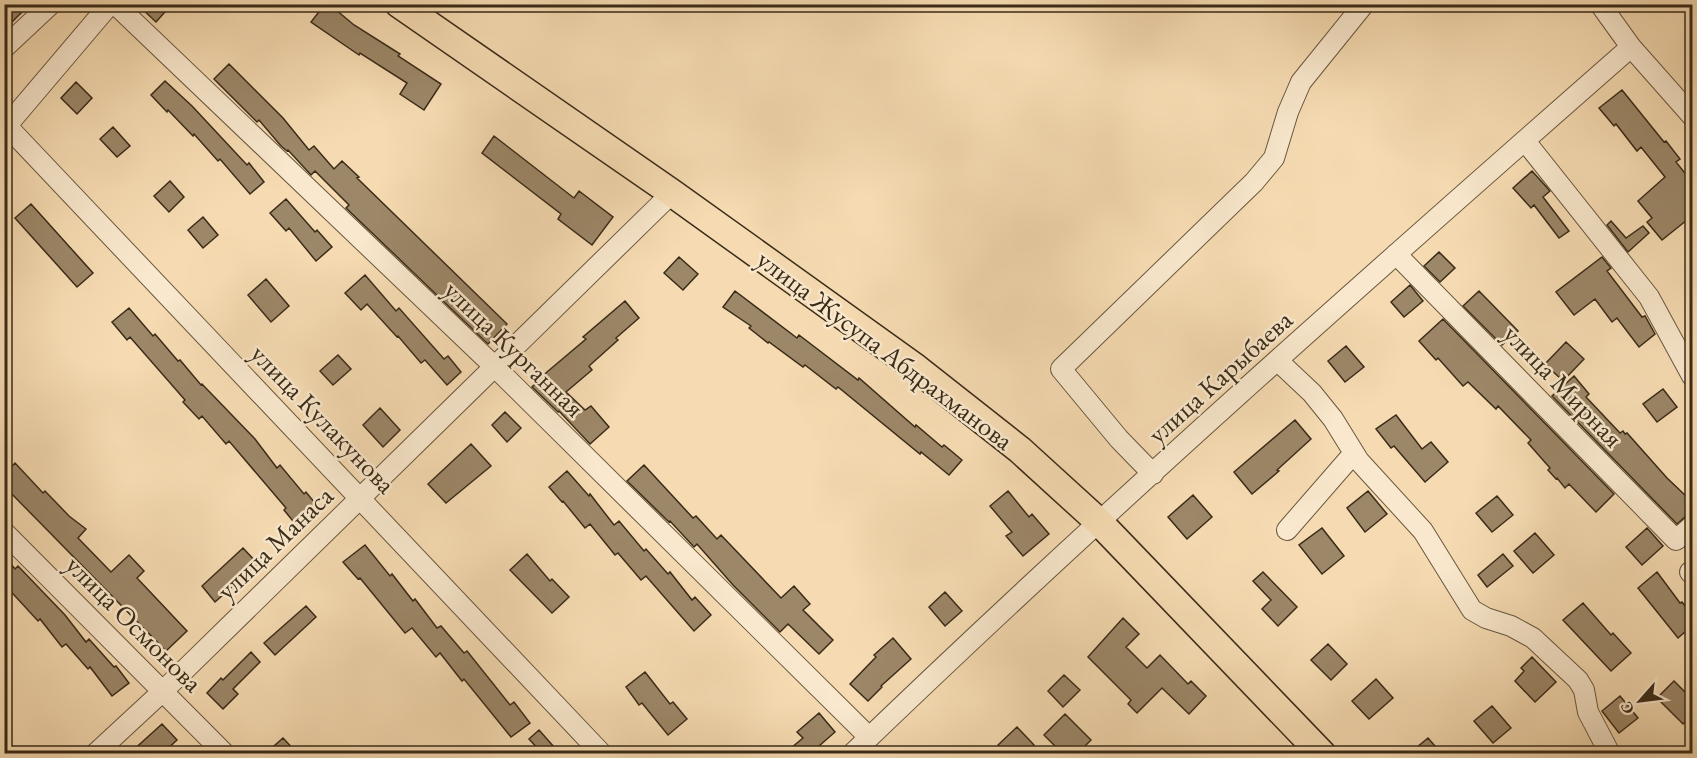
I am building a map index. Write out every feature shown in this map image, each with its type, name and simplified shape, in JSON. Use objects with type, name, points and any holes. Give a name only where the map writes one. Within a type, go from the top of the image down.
[{"type":"highway","name":"улица Жусупа Абдрахманова","points":[[399,4],[672,193],[916,368],[1020,450],[1099,522],[1322,753]]},
{"type":"street","points":[[4,48],[51,4]]},
{"type":"street","points":[[6,126],[110,4]]},
{"type":"street","name":"улица Курганная","points":[[115,4],[495,367],[870,737]]},
{"type":"street","points":[[1153,474],[1119,439],[1061,369],[1254,182],[1274,158],[1288,112],[1301,82],[1364,4]]},
{"type":"street","points":[[1600,4],[1631,47],[1692,116]]},
{"type":"street","name":"улица Карыбаева","points":[[852,753],[1099,522],[1396,254],[1631,47]]},
{"type":"street","name":"улица Кулакунова","points":[[6,126],[602,753]]},
{"type":"street","points":[[1525,141],[1649,297],[1692,376]]},
{"type":"street","name":"улица Манаса","points":[[95,753],[163,691],[672,193]]},
{"type":"street","name":"улица Мирная","points":[[1396,254],[1676,540],[1692,526]]},
{"type":"street","points":[[1278,360],[1312,393],[1333,419],[1354,453],[1423,531],[1473,610],[1533,638],[1578,680],[1584,690],[1588,712],[1610,753]]},
{"type":"street","points":[[1287,530],[1354,453]]},
{"type":"street","name":"улица Осмонова","points":[[4,532],[225,753]]},
{"type":"building","points":[[4,4],[30,4],[4,30]]},
{"type":"building","points":[[137,4],[172,4],[156,22]]},
{"type":"building","points":[[325,4],[329,4],[354,25],[400,54],[398,56],[441,84],[424,110],[400,94],[407,83],[360,53],[359,55],[311,22]]},
{"type":"building","points":[[229,64],[283,118],[309,150],[314,146],[334,169],[342,161],[507,324],[488,344],[346,208],[349,205],[315,171],[311,175],[288,150],[281,146],[259,120],[257,122],[214,79]]},
{"type":"building","points":[[165,81],[192,106],[247,165],[249,163],[264,182],[250,194],[220,159],[218,161],[194,134],[193,136],[168,110],[167,112],[151,95]]},
{"type":"building","points":[[76,82],[92,98],[77,114],[61,98]]},
{"type":"building","points":[[1622,90],[1680,159],[1676,162],[1692,182],[1692,216],[1662,240],[1647,222],[1652,218],[1638,201],[1665,177],[1641,147],[1637,151],[1616,124],[1614,126],[1599,108]]},
{"type":"building","points":[[113,127],[130,146],[117,157],[100,139]]},
{"type":"building","points":[[494,136],[574,198],[579,191],[613,217],[592,245],[558,219],[561,214],[482,153]]},
{"type":"building","points":[[1532,171],[1550,191],[1543,197],[1569,231],[1559,238],[1534,205],[1531,208],[1513,188]]},
{"type":"building","points":[[170,181],[184,197],[169,212],[154,196]]},
{"type":"building","points":[[286,199],[315,232],[317,230],[332,247],[316,261],[289,228],[286,231],[270,213]]},
{"type":"building","points":[[31,204],[93,273],[77,287],[15,218]]},
{"type":"building","points":[[203,217],[218,235],[203,248],[188,230]]},
{"type":"building","points":[[1611,221],[1626,238],[1643,226],[1649,233],[1628,252],[1607,225]]},
{"type":"building","points":[[1439,252],[1455,268],[1440,282],[1424,266]]},
{"type":"building","points":[[679,257],[698,274],[683,290],[664,273]]},
{"type":"building","points":[[1602,257],[1611,268],[1607,271],[1642,317],[1645,316],[1655,334],[1639,347],[1617,318],[1612,322],[1595,299],[1574,315],[1556,292]]},
{"type":"building","points":[[365,275],[396,311],[399,308],[444,359],[448,356],[461,372],[447,385],[425,360],[421,363],[367,304],[361,310],[345,293]]},
{"type":"building","points":[[266,279],[289,306],[271,322],[248,295]]},
{"type":"building","points":[[1410,285],[1423,301],[1404,317],[1391,302]]},
{"type":"building","points":[[735,291],[797,338],[799,335],[858,380],[859,378],[915,427],[916,425],[962,460],[949,475],[838,387],[836,389],[805,365],[803,367],[768,343],[749,328],[751,326],[723,307]]},
{"type":"building","points":[[1479,291],[1518,331],[1502,345],[1463,306]]},
{"type":"building","points":[[625,301],[639,318],[589,366],[592,370],[566,392],[585,410],[591,406],[609,427],[590,444],[559,411],[532,387],[586,339],[583,337]]},
{"type":"building","points":[[129,308],[153,336],[155,334],[178,361],[180,360],[201,385],[255,439],[277,468],[280,465],[319,508],[297,526],[284,510],[286,508],[229,441],[226,444],[202,416],[199,419],[130,337],[127,340],[112,322]]},
{"type":"building","points":[[1443,319],[1614,494],[1596,512],[1569,484],[1565,488],[1556,479],[1548,470],[1550,468],[1528,443],[1531,440],[1498,406],[1496,409],[1468,382],[1463,386],[1419,341]]},
{"type":"building","points":[[1566,342],[1584,359],[1563,381],[1545,364]]},
{"type":"building","points":[[1346,346],[1364,367],[1345,382],[1328,361]]},
{"type":"building","points":[[338,355],[351,369],[333,385],[320,371]]},
{"type":"building","points":[[1574,376],[1589,394],[1586,397],[1620,433],[1623,431],[1627,433],[1687,497],[1692,491],[1692,514],[1677,524],[1552,396]]},
{"type":"building","points":[[1663,389],[1677,407],[1657,422],[1643,404]]},
{"type":"building","points":[[380,408],[400,430],[383,447],[363,425]]},
{"type":"building","points":[[505,412],[521,428],[507,442],[492,425]]},
{"type":"building","points":[[1396,415],[1422,449],[1431,442],[1448,462],[1425,482],[1394,446],[1391,448],[1376,429]]},
{"type":"building","points":[[1295,420],[1311,439],[1252,494],[1234,472]]},
{"type":"building","points":[[471,444],[491,466],[446,503],[428,484]]},
{"type":"building","points":[[15,463],[43,493],[45,491],[69,516],[86,529],[78,538],[111,572],[129,555],[144,571],[137,578],[187,631],[166,651],[4,486],[4,474]]},
{"type":"building","points":[[644,465],[693,518],[696,516],[717,539],[721,535],[781,598],[794,586],[810,604],[803,610],[833,640],[819,654],[788,624],[780,632],[733,585],[697,544],[694,547],[627,481]]},
{"type":"building","points":[[567,471],[589,496],[590,494],[614,525],[619,521],[644,551],[646,549],[668,574],[670,572],[692,600],[695,597],[711,615],[694,631],[646,576],[641,580],[618,553],[615,555],[590,524],[585,528],[549,487]]},
{"type":"building","points":[[1008,491],[1029,517],[1032,514],[1049,534],[1023,556],[1006,536],[1012,532],[990,506]]},
{"type":"building","points":[[1368,491],[1387,514],[1365,532],[1347,508]]},
{"type":"building","points":[[1193,495],[1212,517],[1187,539],[1168,517]]},
{"type":"building","points":[[1497,496],[1513,515],[1492,532],[1476,513]]},
{"type":"building","points":[[1322,528],[1344,556],[1322,574],[1299,545]]},
{"type":"building","points":[[1647,528],[1663,546],[1642,565],[1626,547]]},
{"type":"building","points":[[1535,533],[1554,555],[1533,573],[1514,551]]},
{"type":"building","points":[[365,545],[413,601],[415,599],[437,628],[441,626],[464,653],[467,651],[510,705],[514,702],[530,723],[511,737],[440,653],[436,657],[412,628],[405,633],[360,578],[358,579],[343,562]]},
{"type":"building","points":[[243,548],[258,564],[215,602],[202,586]]},
{"type":"building","points":[[527,554],[550,581],[552,579],[569,597],[552,613],[510,570]]},
{"type":"building","points":[[1503,554],[1513,566],[1487,587],[1478,575]]},
{"type":"building","points":[[4,556],[15,569],[18,566],[65,615],[86,642],[89,639],[114,667],[116,666],[129,683],[112,696],[90,667],[88,669],[66,644],[62,647],[40,619],[38,621],[4,584]]},
{"type":"building","points":[[1263,572],[1297,607],[1278,626],[1262,609],[1271,600],[1253,581]]},
{"type":"building","points":[[1657,572],[1692,615],[1692,626],[1678,638],[1638,588]]},
{"type":"building","points":[[945,592],[962,611],[945,626],[929,607]]},
{"type":"building","points":[[1583,603],[1611,635],[1613,633],[1631,653],[1611,671],[1563,620]]},
{"type":"building","points":[[306,606],[316,617],[275,655],[264,643]]},
{"type":"building","points":[[1123,618],[1139,634],[1126,647],[1147,668],[1160,655],[1188,684],[1191,681],[1206,696],[1189,714],[1162,688],[1137,713],[1128,704],[1131,700],[1088,657]]},
{"type":"building","points":[[893,638],[911,659],[868,701],[850,684],[876,657],[874,655]]},
{"type":"building","points":[[1328,644],[1347,664],[1331,680],[1311,660]]},
{"type":"building","points":[[251,652],[260,662],[233,689],[238,694],[223,709],[207,693]]},
{"type":"building","points":[[1532,657],[1556,682],[1535,702],[1515,681],[1524,671],[1521,668]]},
{"type":"building","points":[[645,672],[670,704],[673,702],[687,719],[668,735],[642,703],[639,705],[626,687]]},
{"type":"building","points":[[1064,675],[1080,690],[1063,707],[1048,691]]},
{"type":"building","points":[[1376,679],[1393,698],[1369,719],[1352,701]]},
{"type":"building","points":[[1674,681],[1692,699],[1692,714],[1683,724],[1657,698]]},
{"type":"building","points":[[1620,696],[1638,718],[1619,733],[1602,711]]},
{"type":"building","points":[[1492,706],[1511,728],[1493,743],[1474,721]]},
{"type":"building","points":[[819,713],[835,732],[811,753],[785,753],[803,738],[797,732]]},
{"type":"building","points":[[1065,714],[1091,740],[1078,753],[1062,753],[1044,735]]},
{"type":"building","points":[[162,724],[177,740],[163,753],[130,753]]},
{"type":"building","points":[[1017,727],[1034,745],[1025,753],[1005,753],[998,745]]},
{"type":"building","points":[[539,730],[554,747],[547,753],[542,753],[529,739]]},
{"type":"building","points":[[283,738],[297,753],[266,753]]},
{"type":"building","points":[[1428,738],[1441,753],[1410,753]]},
{"type":"railway","points":[[1685,4],[1692,14]]}]
